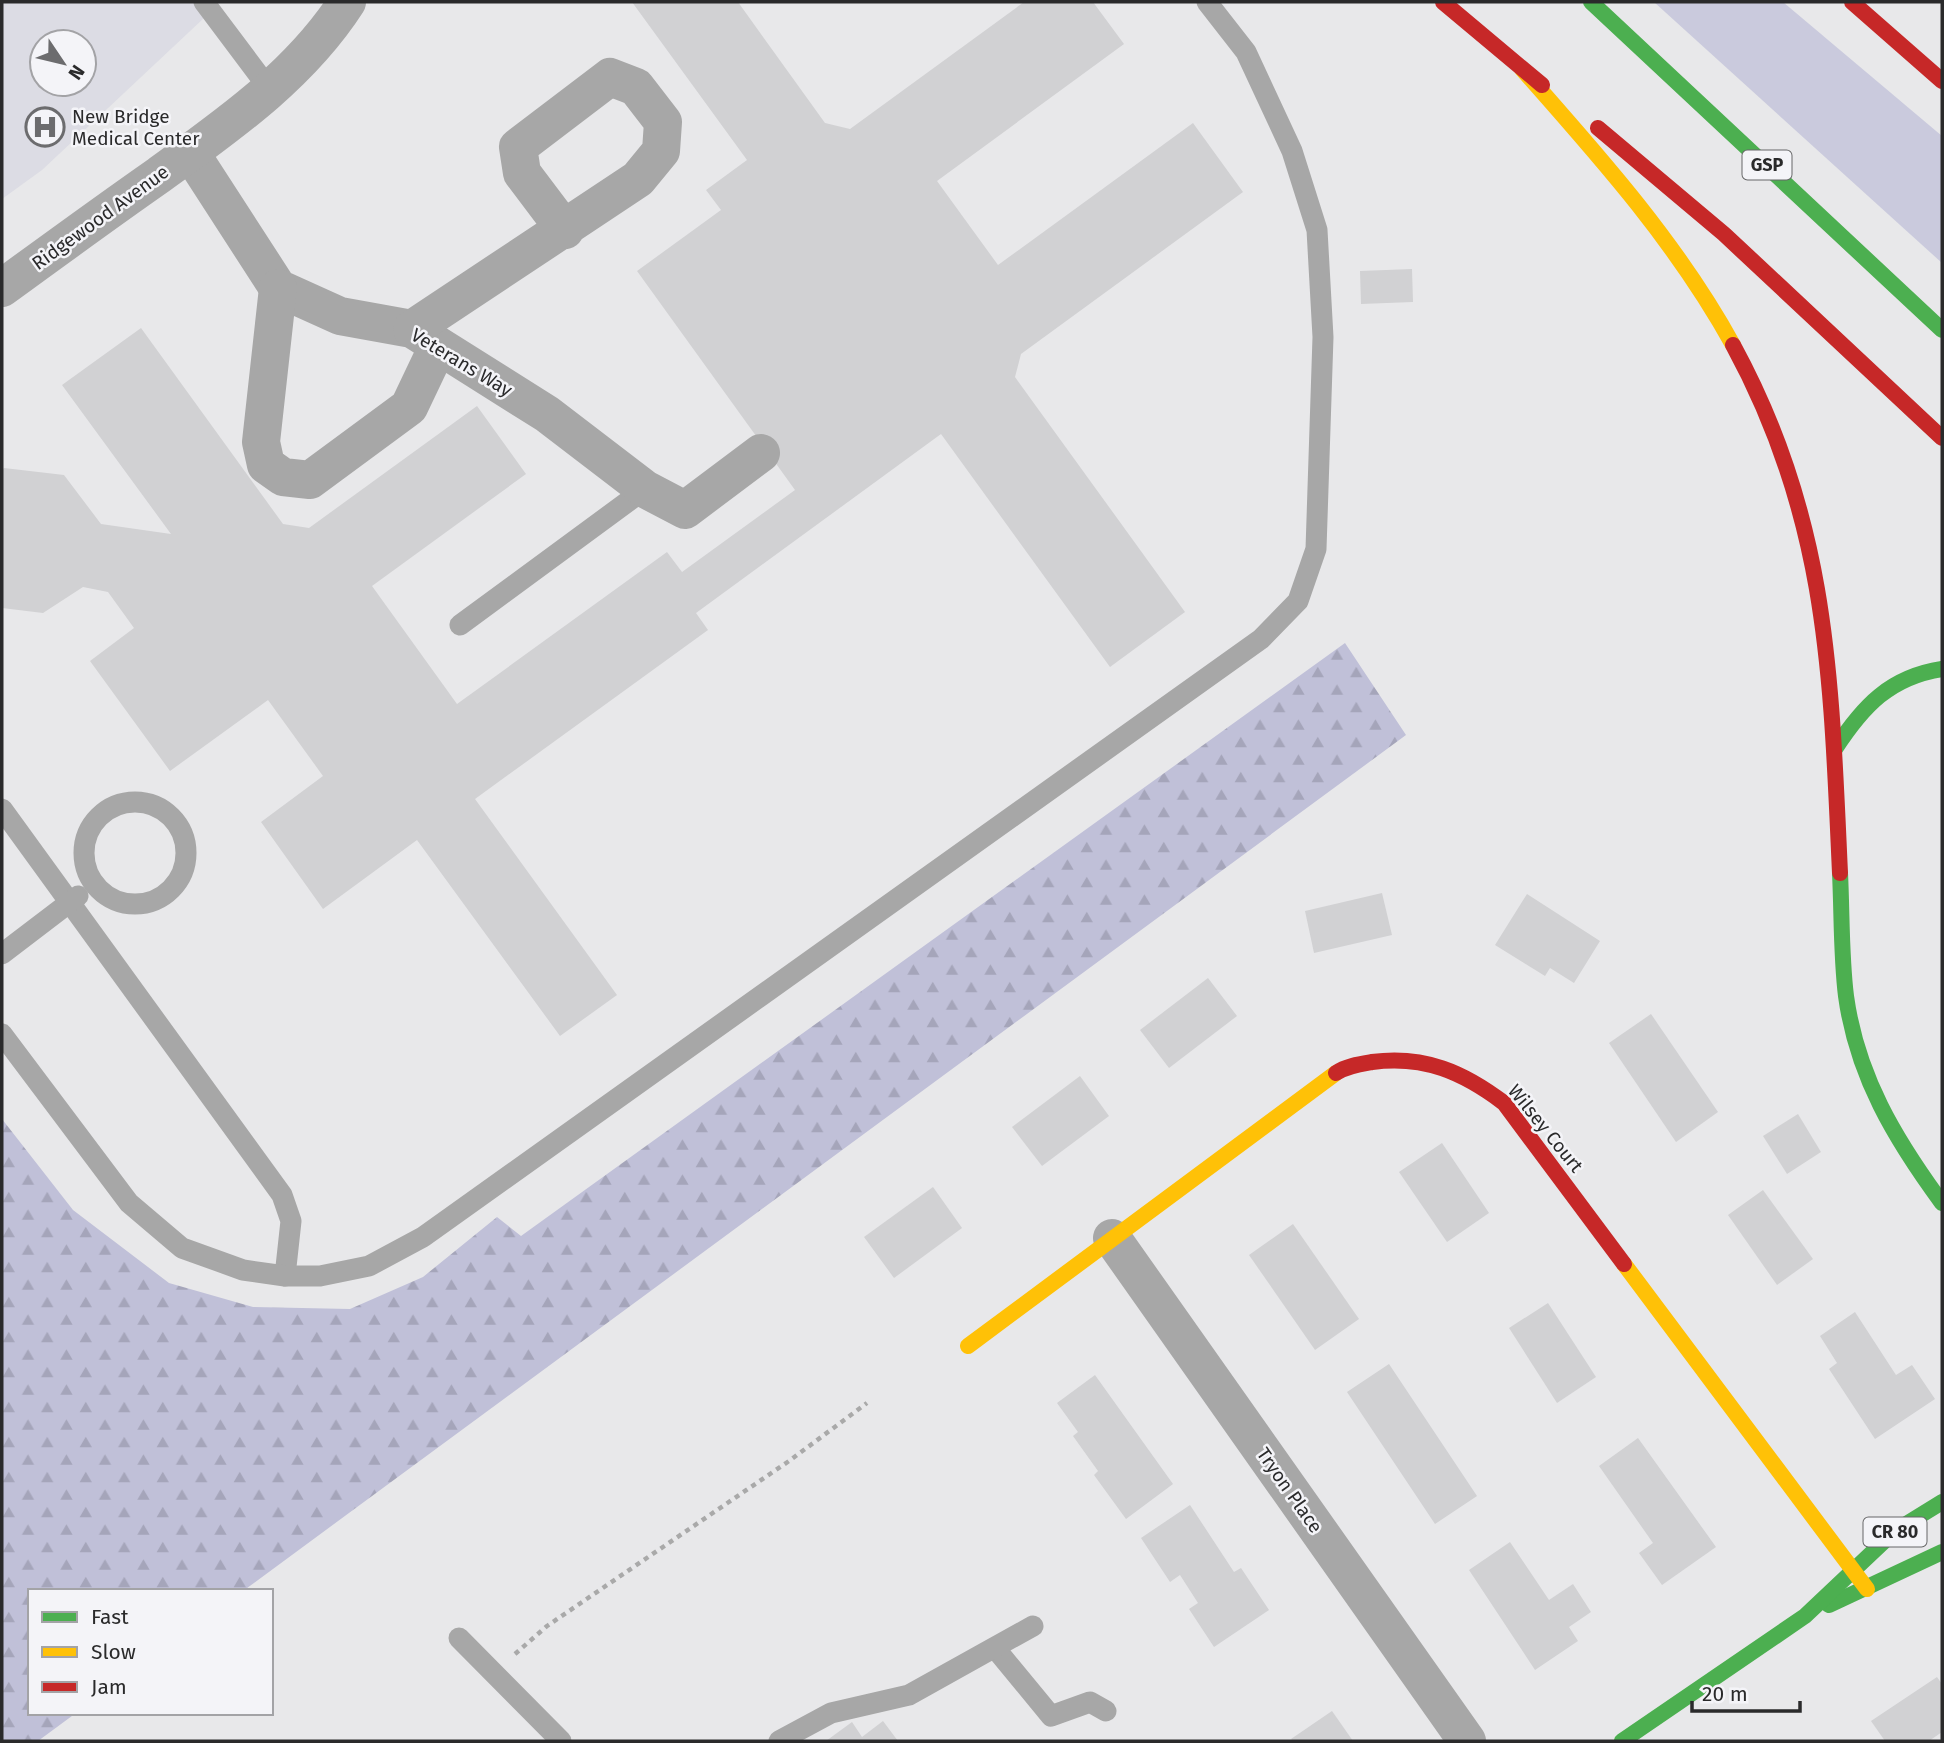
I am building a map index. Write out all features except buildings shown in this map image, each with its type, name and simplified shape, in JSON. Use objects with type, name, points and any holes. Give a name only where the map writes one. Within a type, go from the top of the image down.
[{"type":"main road","points":[[1443,2],[1521,69],[1643,163],[1724,234],[1942,438]]},
{"type":"main road","name":"GSP","points":[[1591,2],[1942,330]]},
{"type":"main road","points":[[1853,2],[1942,81]]},
{"type":"main road","points":[[1521,69],[1624,183],[1664,237],[1723,326],[1749,377],[1791,482],[1808,539],[1827,643],[1835,749],[1846,994],[1857,1058],[1882,1116],[1942,1203]]},
{"type":"main road","points":[[1835,749],[1864,705],[1883,689],[1904,678],[1942,668]]},
{"type":"main road","name":"Wilsey Court","points":[[968,1346],[1341,1069],[1373,1059],[1406,1058],[1441,1064],[1479,1082],[1504,1103],[1867,1588]]},
{"type":"main road","name":"CR 80","points":[[1805,1616],[1895,1531],[1942,1502]]},
{"type":"main road","name":"CR 80","points":[[1622,1741],[1805,1616],[1942,1552]]},
{"type":"street","name":"Ridgewood Avenue","points":[[2,288],[190,152],[270,90],[326,35],[346,2]]},
{"type":"street","points":[[190,152],[278,288],[261,442],[266,465],[283,477],[310,480],[409,407],[425,338],[565,230]]},
{"type":"street","name":"Veterans Way","points":[[278,288],[340,316],[425,338],[547,414],[645,489],[685,510],[761,453]]},
{"type":"street","name":"Tryon Place","points":[[1112,1238],[1467,1741]]},
{"type":"lane","points":[[204,2],[270,90]]},
{"type":"lane","points":[[2,1034],[129,1203],[182,1248],[243,1270],[285,1276],[320,1276],[369,1266],[423,1237],[1261,639],[1298,601],[1316,549],[1323,337],[1317,230],[1292,151],[1246,52],[1207,2]]},
{"type":"lane","points":[[460,625],[645,489]]},
{"type":"lane","points":[[124,802],[144,802],[162,809],[177,823],[185,841],[186,861],[178,880],[165,895],[147,903],[127,904],[108,896],[93,883],[85,864],[85,845],[91,825],[105,811],[124,802]]},
{"type":"lane","points":[[2,809],[282,1195],[290,1221],[285,1276]]},
{"type":"lane","points":[[2,954],[70,904],[93,883]]},
{"type":"lane","points":[[779,1741],[831,1713],[909,1695],[1033,1626]]},
{"type":"lane","points":[[459,1638],[561,1741]]},
{"type":"lane","points":[[995,1648],[1051,1716],[1090,1702],[1106,1711]]},
{"type":"path","points":[[493,1673],[547,1626],[789,1461],[867,1403]]},
{"type":"shaded area","name":"New Bridge Medical Center","points":[[2,2],[221,2],[42,170],[2,199]]},
{"type":"shaded area","points":[[1654,2],[1783,2],[1942,136],[1942,263]]},
{"type":"green space","points":[[1345,643],[1406,735],[246,1589],[28,1589],[28,1715],[73,1715],[38,1741],[2,1741],[2,1119],[73,1210],[169,1283],[253,1307],[350,1309],[423,1277],[497,1217],[521,1236]]},
{"type":"traffic: fast","points":[[1591,2],[1942,330]]},
{"type":"traffic: fast","points":[[1835,749],[1867,707],[1893,686],[1924,673],[1942,669]]},
{"type":"traffic: fast","points":[[1840,873],[1844,981],[1851,1025],[1859,1053],[1894,1130],[1942,1203]]},
{"type":"traffic: fast","points":[[1622,1741],[1805,1616],[1895,1531],[1942,1502]]},
{"type":"traffic: fast","points":[[1829,1605],[1942,1552]]},
{"type":"traffic: slow","points":[[1522,69],[1608,168],[1662,236],[1711,307],[1733,345]]},
{"type":"traffic: slow","points":[[968,1346],[1336,1073]]},
{"type":"traffic: slow","points":[[1624,1264],[1867,1589]]},
{"type":"traffic: jam","points":[[1443,2],[1542,85]]},
{"type":"traffic: jam","points":[[1852,2],[1942,81]]},
{"type":"traffic: jam","points":[[1598,128],[1724,234],[1942,438]]},
{"type":"traffic: jam","points":[[1733,345],[1765,410],[1789,474],[1807,538],[1828,667],[1840,873]]},
{"type":"traffic: jam","points":[[1336,1073],[1372,1062],[1409,1061],[1442,1068],[1489,1092],[1504,1103],[1624,1264]]},
{"type":"place","name":"New Bridge Medical Center","points":[[45,127]]}]
